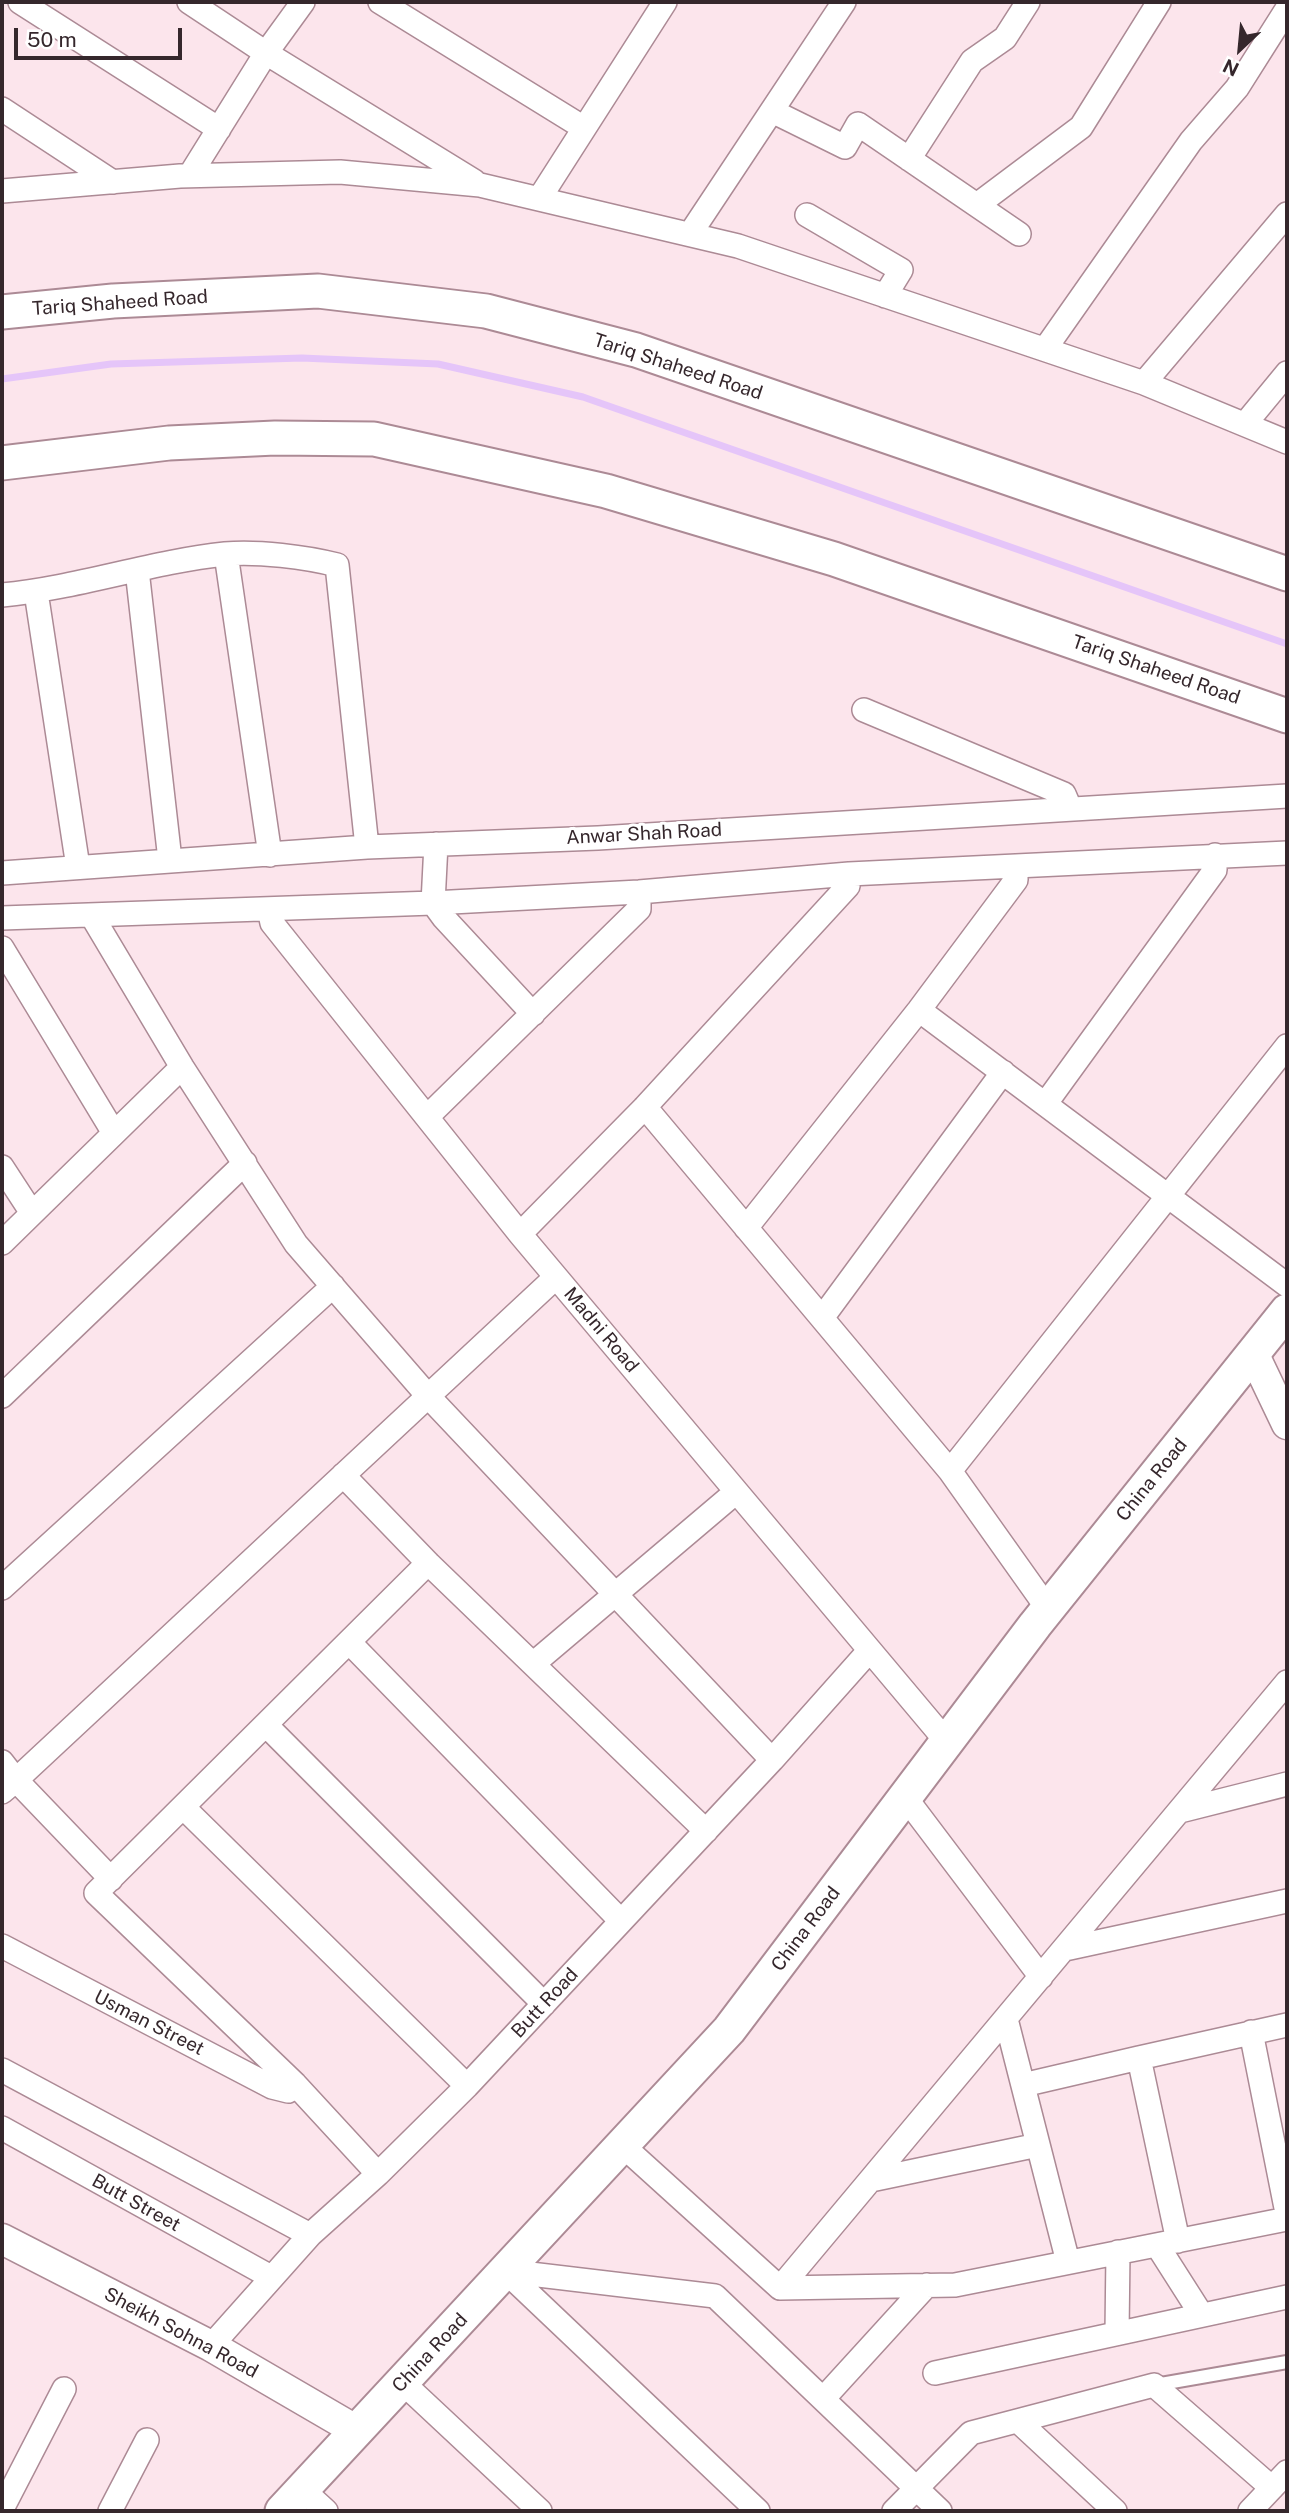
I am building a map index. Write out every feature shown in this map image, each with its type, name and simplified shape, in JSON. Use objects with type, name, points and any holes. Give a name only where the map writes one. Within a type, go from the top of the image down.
[{"type":"main road","name":"Tariq Shaheed Road","points":[[2,312],[113,300],[318,291],[486,311],[636,350],[1287,574]]},
{"type":"main road","name":"Tariq Shaheed Road","points":[[2,463],[169,443],[275,438],[373,439],[606,491],[781,542],[1287,716]]},
{"type":"main road","name":"China Road","points":[[303,2504],[357,2431],[729,2030],[1048,1609],[1287,1311]]},
{"type":"street","points":[[20,2],[219,129]]},
{"type":"street","points":[[189,2],[480,185]]},
{"type":"street","points":[[190,175],[266,52],[303,2]]},
{"type":"street","points":[[380,2],[584,128]]},
{"type":"street","points":[[539,199],[665,2]]},
{"type":"street","points":[[690,234],[844,2]]},
{"type":"street","points":[[909,159],[972,61],[1005,38],[1028,2]]},
{"type":"street","points":[[977,205],[1081,127],[1159,2]]},
{"type":"street","points":[[1045,349],[1191,141],[1237,88],[1287,9],[1278,2]]},
{"type":"street","points":[[2,109],[113,181]]},
{"type":"street","points":[[772,111],[845,147],[858,124],[1019,234]]},
{"type":"street","points":[[2,191],[190,175],[340,172],[480,185],[738,246],[1144,383],[1287,442]]},
{"type":"street","points":[[807,215],[901,270],[886,296]]},
{"type":"street","points":[[1144,383],[1285,220]]},
{"type":"street","points":[[1244,424],[1287,373]]},
{"type":"street","points":[[226,554],[270,855]]},
{"type":"street","points":[[2,595],[36,592],[226,554],[306,558],[337,565],[367,847]]},
{"type":"street","points":[[137,570],[170,860]]},
{"type":"street","points":[[36,592],[78,867]]},
{"type":"street","points":[[864,710],[1064,794],[1070,808]]},
{"type":"street","name":"Anwar Shah Road","points":[[2,873],[367,847],[598,838],[1287,796]]},
{"type":"street","points":[[436,844],[433,903],[533,1014]]},
{"type":"street","points":[[2,918],[433,903],[639,892],[849,874],[1287,853]]},
{"type":"street","points":[[1046,1103],[1215,870],[1215,855]]},
{"type":"street","points":[[746,1228],[919,1010],[1016,880],[1016,866]]},
{"type":"street","points":[[520,1234],[645,1107],[848,886],[849,874]]},
{"type":"street","points":[[427,1118],[639,909],[639,892]]},
{"type":"street","name":"Madni Road","points":[[269,909],[272,923],[520,1234],[947,1742]]},
{"type":"street","points":[[92,916],[182,1066],[296,1244],[428,1396],[772,1760]]},
{"type":"street","points":[[2,948],[114,1133]]},
{"type":"street","points":[[919,1010],[1287,1285]]},
{"type":"street","points":[[950,1471],[1287,1045]]},
{"type":"street","points":[[2,1243],[182,1066]]},
{"type":"street","points":[[822,1318],[1003,1072]]},
{"type":"street","points":[[645,1107],[950,1471],[1048,1609]]},
{"type":"street","points":[[2,1396],[245,1163]]},
{"type":"street","points":[[2,1167],[32,1213]]},
{"type":"street","points":[[9,1786],[556,1278]]},
{"type":"street","points":[[2,1588],[333,1286]]},
{"type":"street","points":[[1253,1353],[1287,1424]]},
{"type":"street","points":[[343,1475],[428,1563],[706,1830]]},
{"type":"street","points":[[533,1664],[736,1492]]},
{"type":"street","points":[[378,2174],[295,2084],[96,1893],[428,1563]]},
{"type":"street","points":[[349,1642],[621,1921]]},
{"type":"street","name":"Butt Road","points":[[211,2346],[310,2235],[378,2174],[467,2087],[772,1760],[869,1651]]},
{"type":"street","points":[[780,2288],[1287,1682]]},
{"type":"street","points":[[266,1725],[544,2004]]},
{"type":"street","points":[[2,1762],[9,1786],[111,1879]]},
{"type":"street","points":[[1180,1811],[1287,1784]]},
{"type":"street","points":[[905,1797],[1041,1977]]},
{"type":"street","points":[[183,1807],[467,2087]]},
{"type":"street","points":[[1065,1949],[1287,1901]]},
{"type":"street","name":"Usman Street","points":[[2,1947],[272,2087],[288,2091],[295,2084]]},
{"type":"street","points":[[1006,2019],[1068,2262]]},
{"type":"street","points":[[1023,2085],[1287,2025]]},
{"type":"street","points":[[1251,2032],[1287,2213]]},
{"type":"street","points":[[1139,2058],[1167,2243],[1201,2314]]},
{"type":"street","points":[[2,2070],[310,2235]]},
{"type":"street","name":"Butt Street","points":[[2,2128],[271,2277]]},
{"type":"street","points":[[622,2145],[780,2288],[955,2284],[1287,2219]]},
{"type":"street","points":[[871,2180],[1038,2145]]},
{"type":"street","name":"Sheikh Sohna Road","points":[[2,2239],[211,2346],[357,2431]]},
{"type":"street","points":[[1117,2333],[1118,2252]]},
{"type":"street","points":[[505,2271],[715,2295],[940,2511]]},
{"type":"street","points":[[505,2271],[758,2511]]},
{"type":"street","points":[[823,2399],[927,2285]]},
{"type":"street","points":[[935,2373],[1287,2297]]},
{"type":"street","points":[[402,2382],[540,2511]]},
{"type":"street","points":[[894,2511],[971,2433],[1154,2385],[1280,2480],[1250,2511]]},
{"type":"street","points":[[2,2509],[64,2389]]},
{"type":"street","points":[[1018,2421],[1115,2511]]},
{"type":"street","points":[[110,2511],[147,2440]]},
{"type":"lane","points":[[1154,2385],[1287,2362]]},
{"type":"waterway","points":[[2,379],[111,364],[302,358],[438,364],[583,397],[1287,644]]}]
